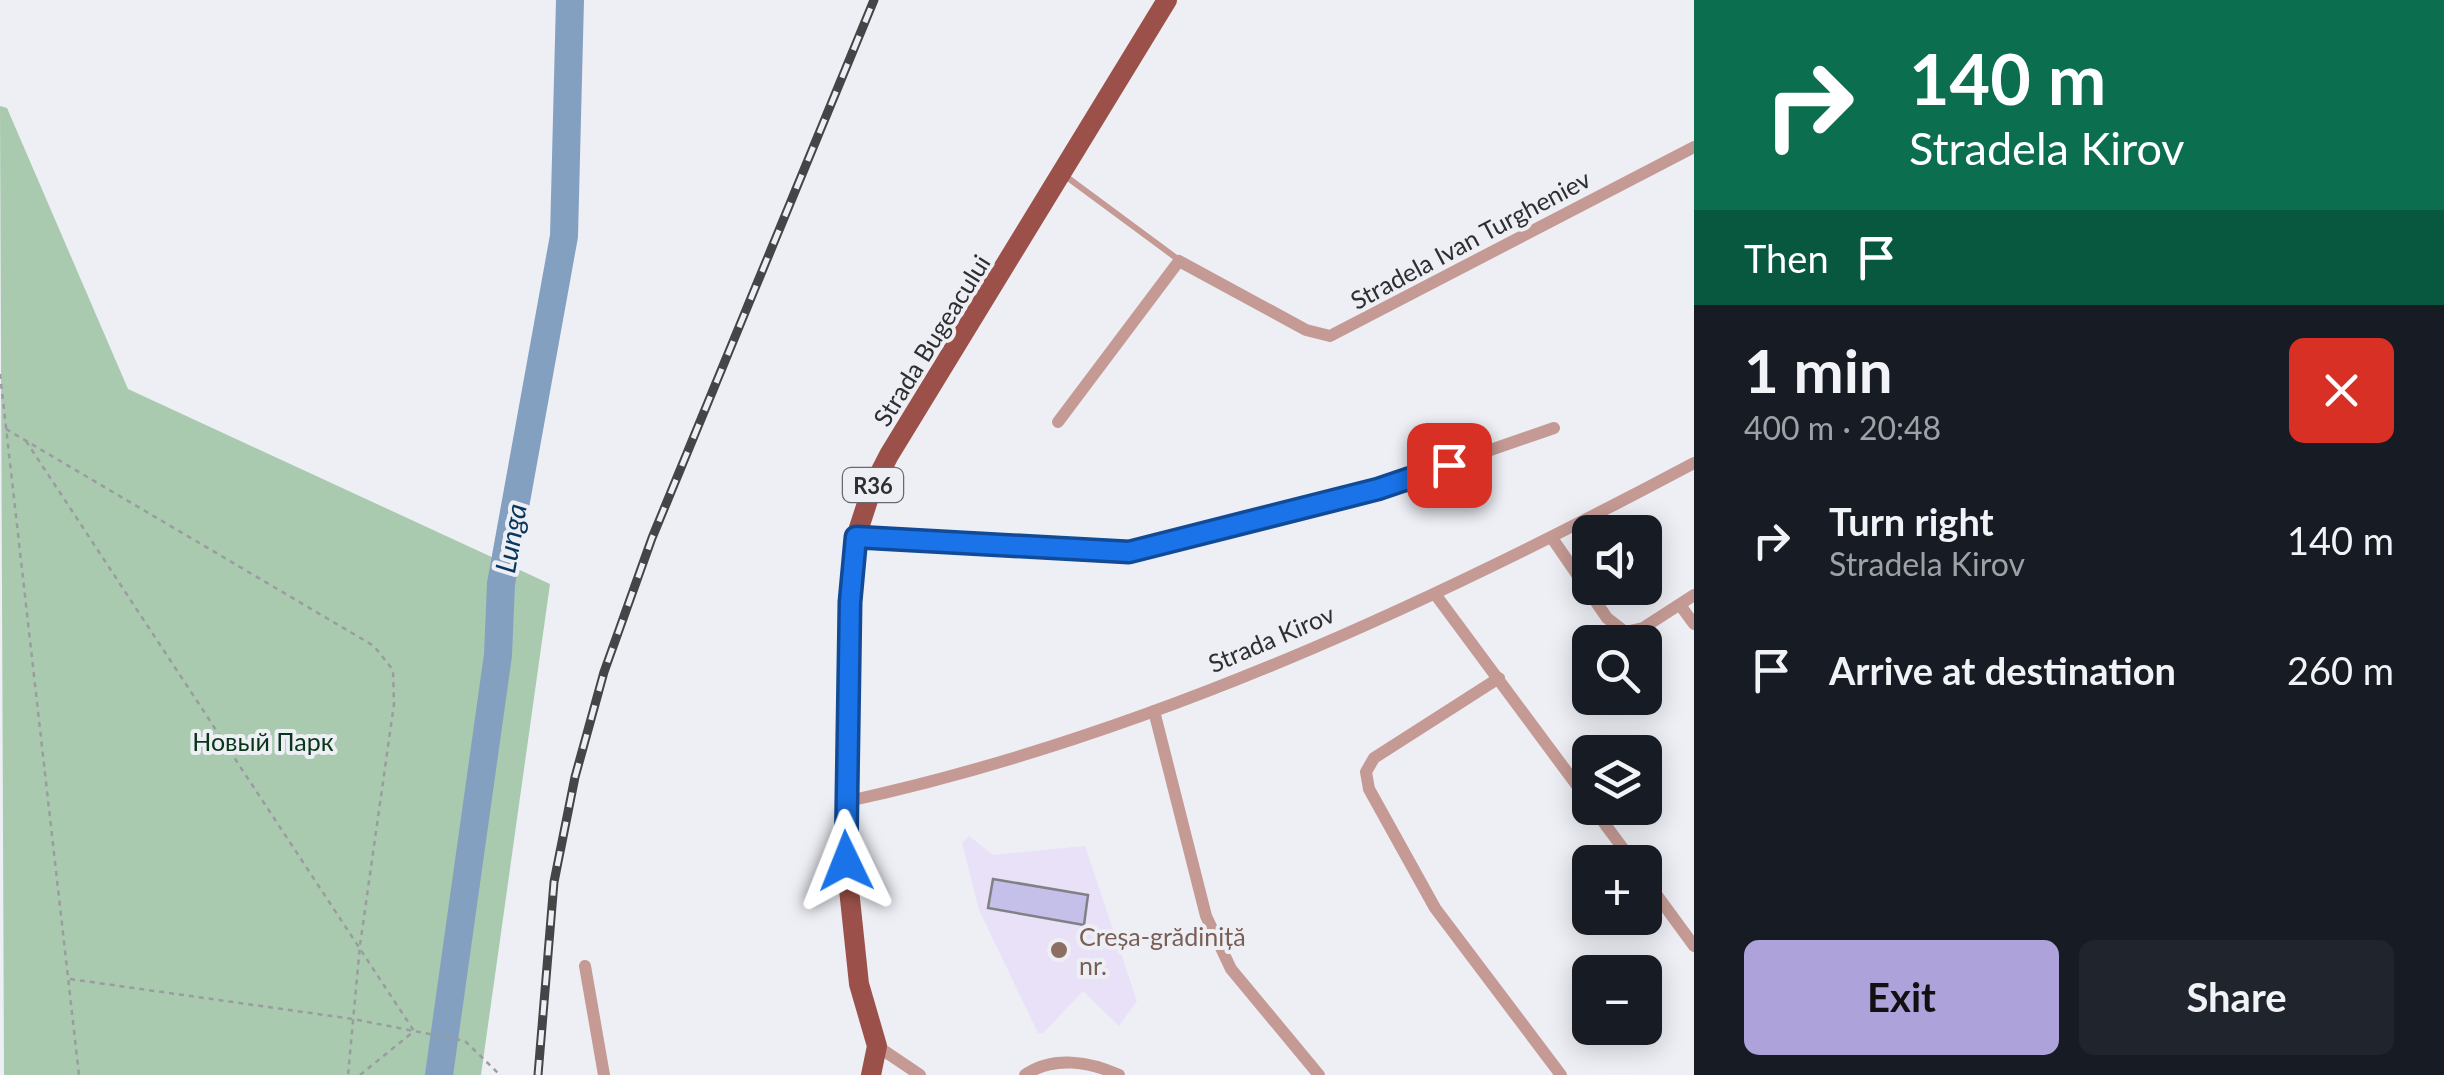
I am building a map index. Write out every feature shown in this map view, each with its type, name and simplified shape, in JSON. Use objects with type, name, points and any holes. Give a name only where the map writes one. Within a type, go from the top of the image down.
[{"type":"main road","name":"Strada Bugeacului","points":[[877,1046],[859,984],[844,802],[856,537],[872,488],[889,455],[1167,0]]},
{"type":"main road","name":"R36","points":[[872,1075],[877,1046]]},
{"type":"street","name":"Stradela Ivan Turgheniev","points":[[1179,260],[1306,330],[1330,336],[1694,148]]},
{"type":"street","points":[[1058,422],[1179,260]]},
{"type":"street","points":[[856,537],[1129,552],[1378,489],[1554,428]]},
{"type":"street","name":"Strada Kirov","points":[[844,802],[1000,765],[1154,711],[1435,594],[1694,463]]},
{"type":"street","points":[[1552,538],[1615,628],[1632,633],[1694,595]]},
{"type":"street","points":[[1435,594],[1572,778]]},
{"type":"street","points":[[1680,604],[1694,624]]},
{"type":"street","points":[[1499,678],[1374,758],[1366,772],[1369,789],[1435,908],[1560,1075]]},
{"type":"street","points":[[1154,711],[1206,916],[1231,969],[1318,1075]]},
{"type":"street","points":[[1662,902],[1694,946]]},
{"type":"street","points":[[585,966],[604,1075]]},
{"type":"street","points":[[877,1046],[920,1075]]},
{"type":"street","points":[[1025,1075],[1046,1065],[1072,1063],[1097,1065],[1119,1075]]},
{"type":"lane","points":[[1063,175],[1179,260]]},
{"type":"path","points":[[0,374],[79,1075]]},
{"type":"path","points":[[6,428],[374,646],[393,670],[394,704],[360,945],[348,1075]]},
{"type":"path","points":[[25,440],[414,1030]]},
{"type":"path","points":[[68,979],[353,1019],[465,1041],[500,1075]]},
{"type":"path","points":[[360,1075],[414,1030]]},
{"type":"shaded area","name":"Creșa-grădiniță nr.","points":[[969,836],[993,855],[1085,846],[1137,1001],[1119,1026],[1083,991],[1043,1033],[1038,1033],[979,910],[962,843]]},
{"type":"green space","name":"Новый Парк","points":[[0,106],[7,108],[128,389],[550,584],[481,1075],[4,1075]]},
{"type":"building","points":[[993,879],[1088,895],[1084,925],[988,908]]},
{"type":"waterway","name":"Lunga","points":[[439,1075],[498,655],[501,584],[564,236],[570,0]]},
{"type":"railway","points":[[538,1075],[554,882],[575,777],[604,672],[652,538],[874,0]]},
{"type":"place","name":"Creșa-grădiniță nr.","points":[[1059,950]]},
{"type":"route","points":[[846,861],[850,602],[856,537],[1012,549],[1129,552],[1378,489],[1449,465]]}]
